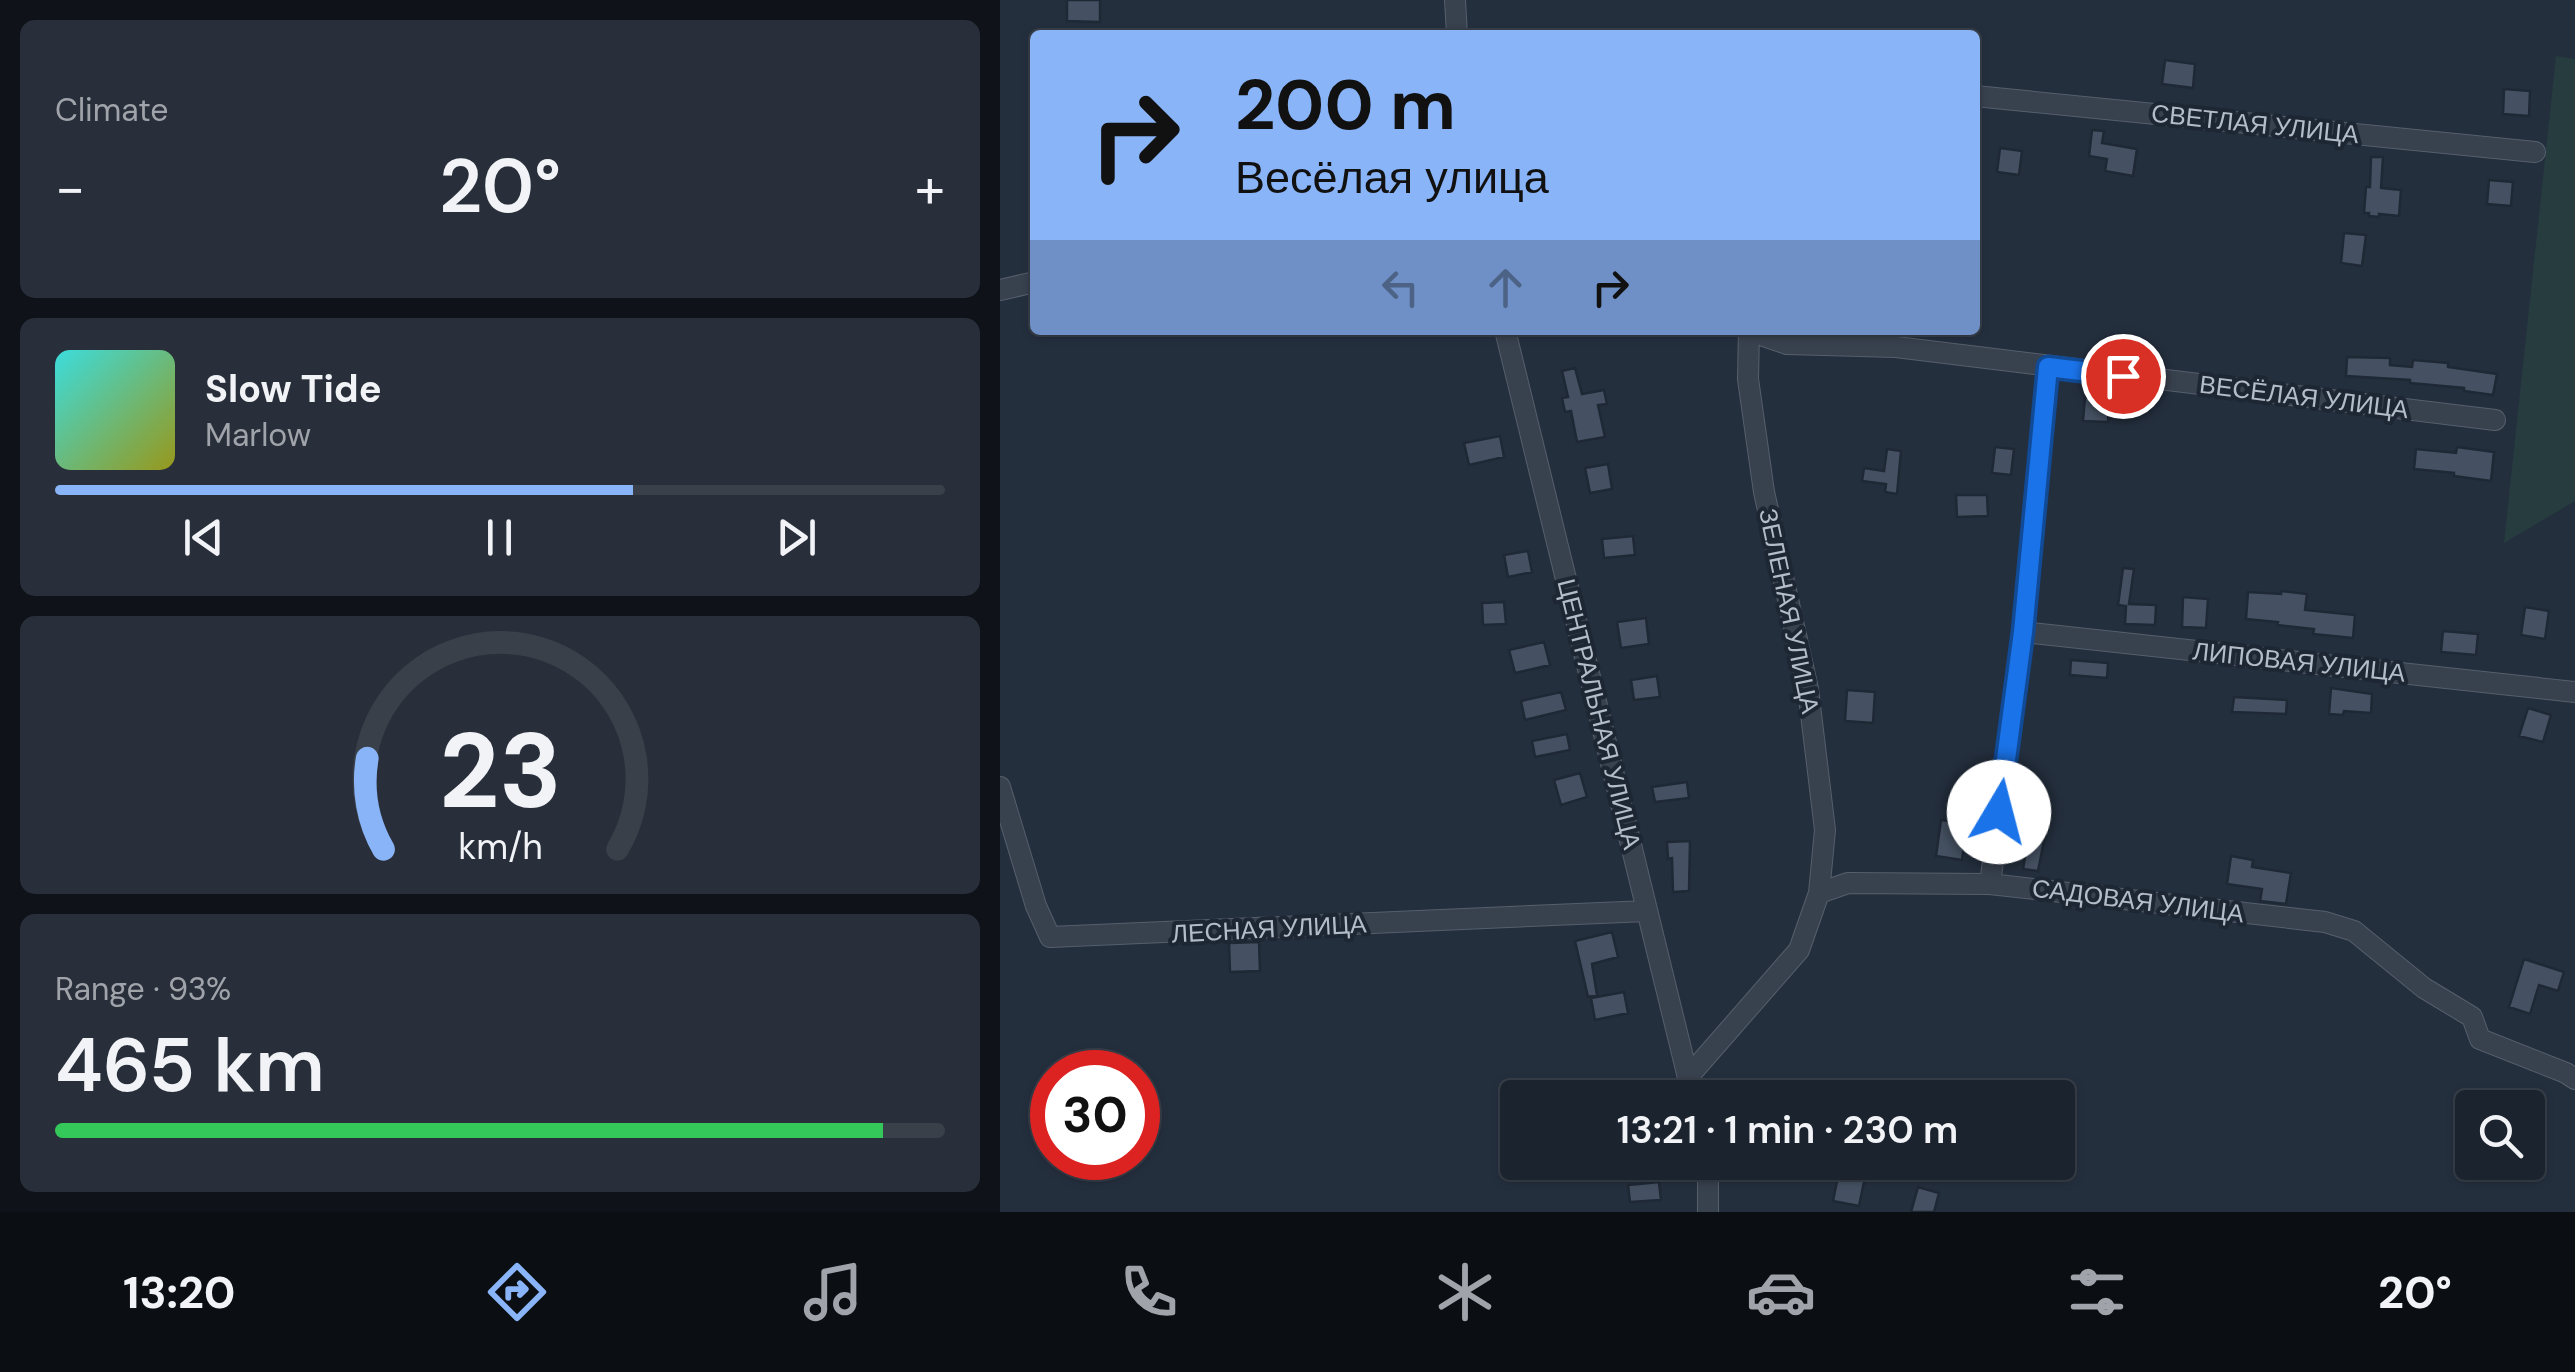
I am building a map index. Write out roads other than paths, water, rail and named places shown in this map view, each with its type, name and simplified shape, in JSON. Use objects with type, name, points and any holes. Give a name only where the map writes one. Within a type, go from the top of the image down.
[{"type":"street","points":[[1454,0],[1457,30]]},
{"type":"street","name":"СВЕТЛАЯ УЛИЦА","points":[[1980,96],[2535,152]]},
{"type":"street","points":[[1000,290],[1030,283]]},
{"type":"street","name":"ЦЕНТРАЛЬНАЯ УЛИЦА","points":[[1506,335],[1688,1080]]},
{"type":"street","name":"ЗЕЛЕНАЯ УЛИЦА","points":[[1749,335],[1748,379],[1764,492],[1810,707],[1825,830],[1818,892]]},
{"type":"street","name":"ВЕСЁЛАЯ УЛИЦА","points":[[1763,335],[1787,344],[1896,347],[2496,420]]},
{"type":"street","points":[[1990,884],[2023,632],[2048,367]]},
{"type":"street","name":"ЛИПОВАЯ УЛИЦА","points":[[2023,632],[2575,692]]},
{"type":"street","name":"ЛЕСНАЯ УЛИЦА","points":[[1000,787],[1036,906],[1050,938],[1647,912]]},
{"type":"street","name":"САДОВАЯ УЛИЦА","points":[[1818,892],[1848,883],[1990,884],[2325,922],[2354,931],[2424,988],[2472,1017],[2480,1038],[2575,1079]]},
{"type":"street","points":[[1696,1080],[1799,950],[1818,892]]},
{"type":"street","points":[[1708,1180],[1708,1212]]}]
